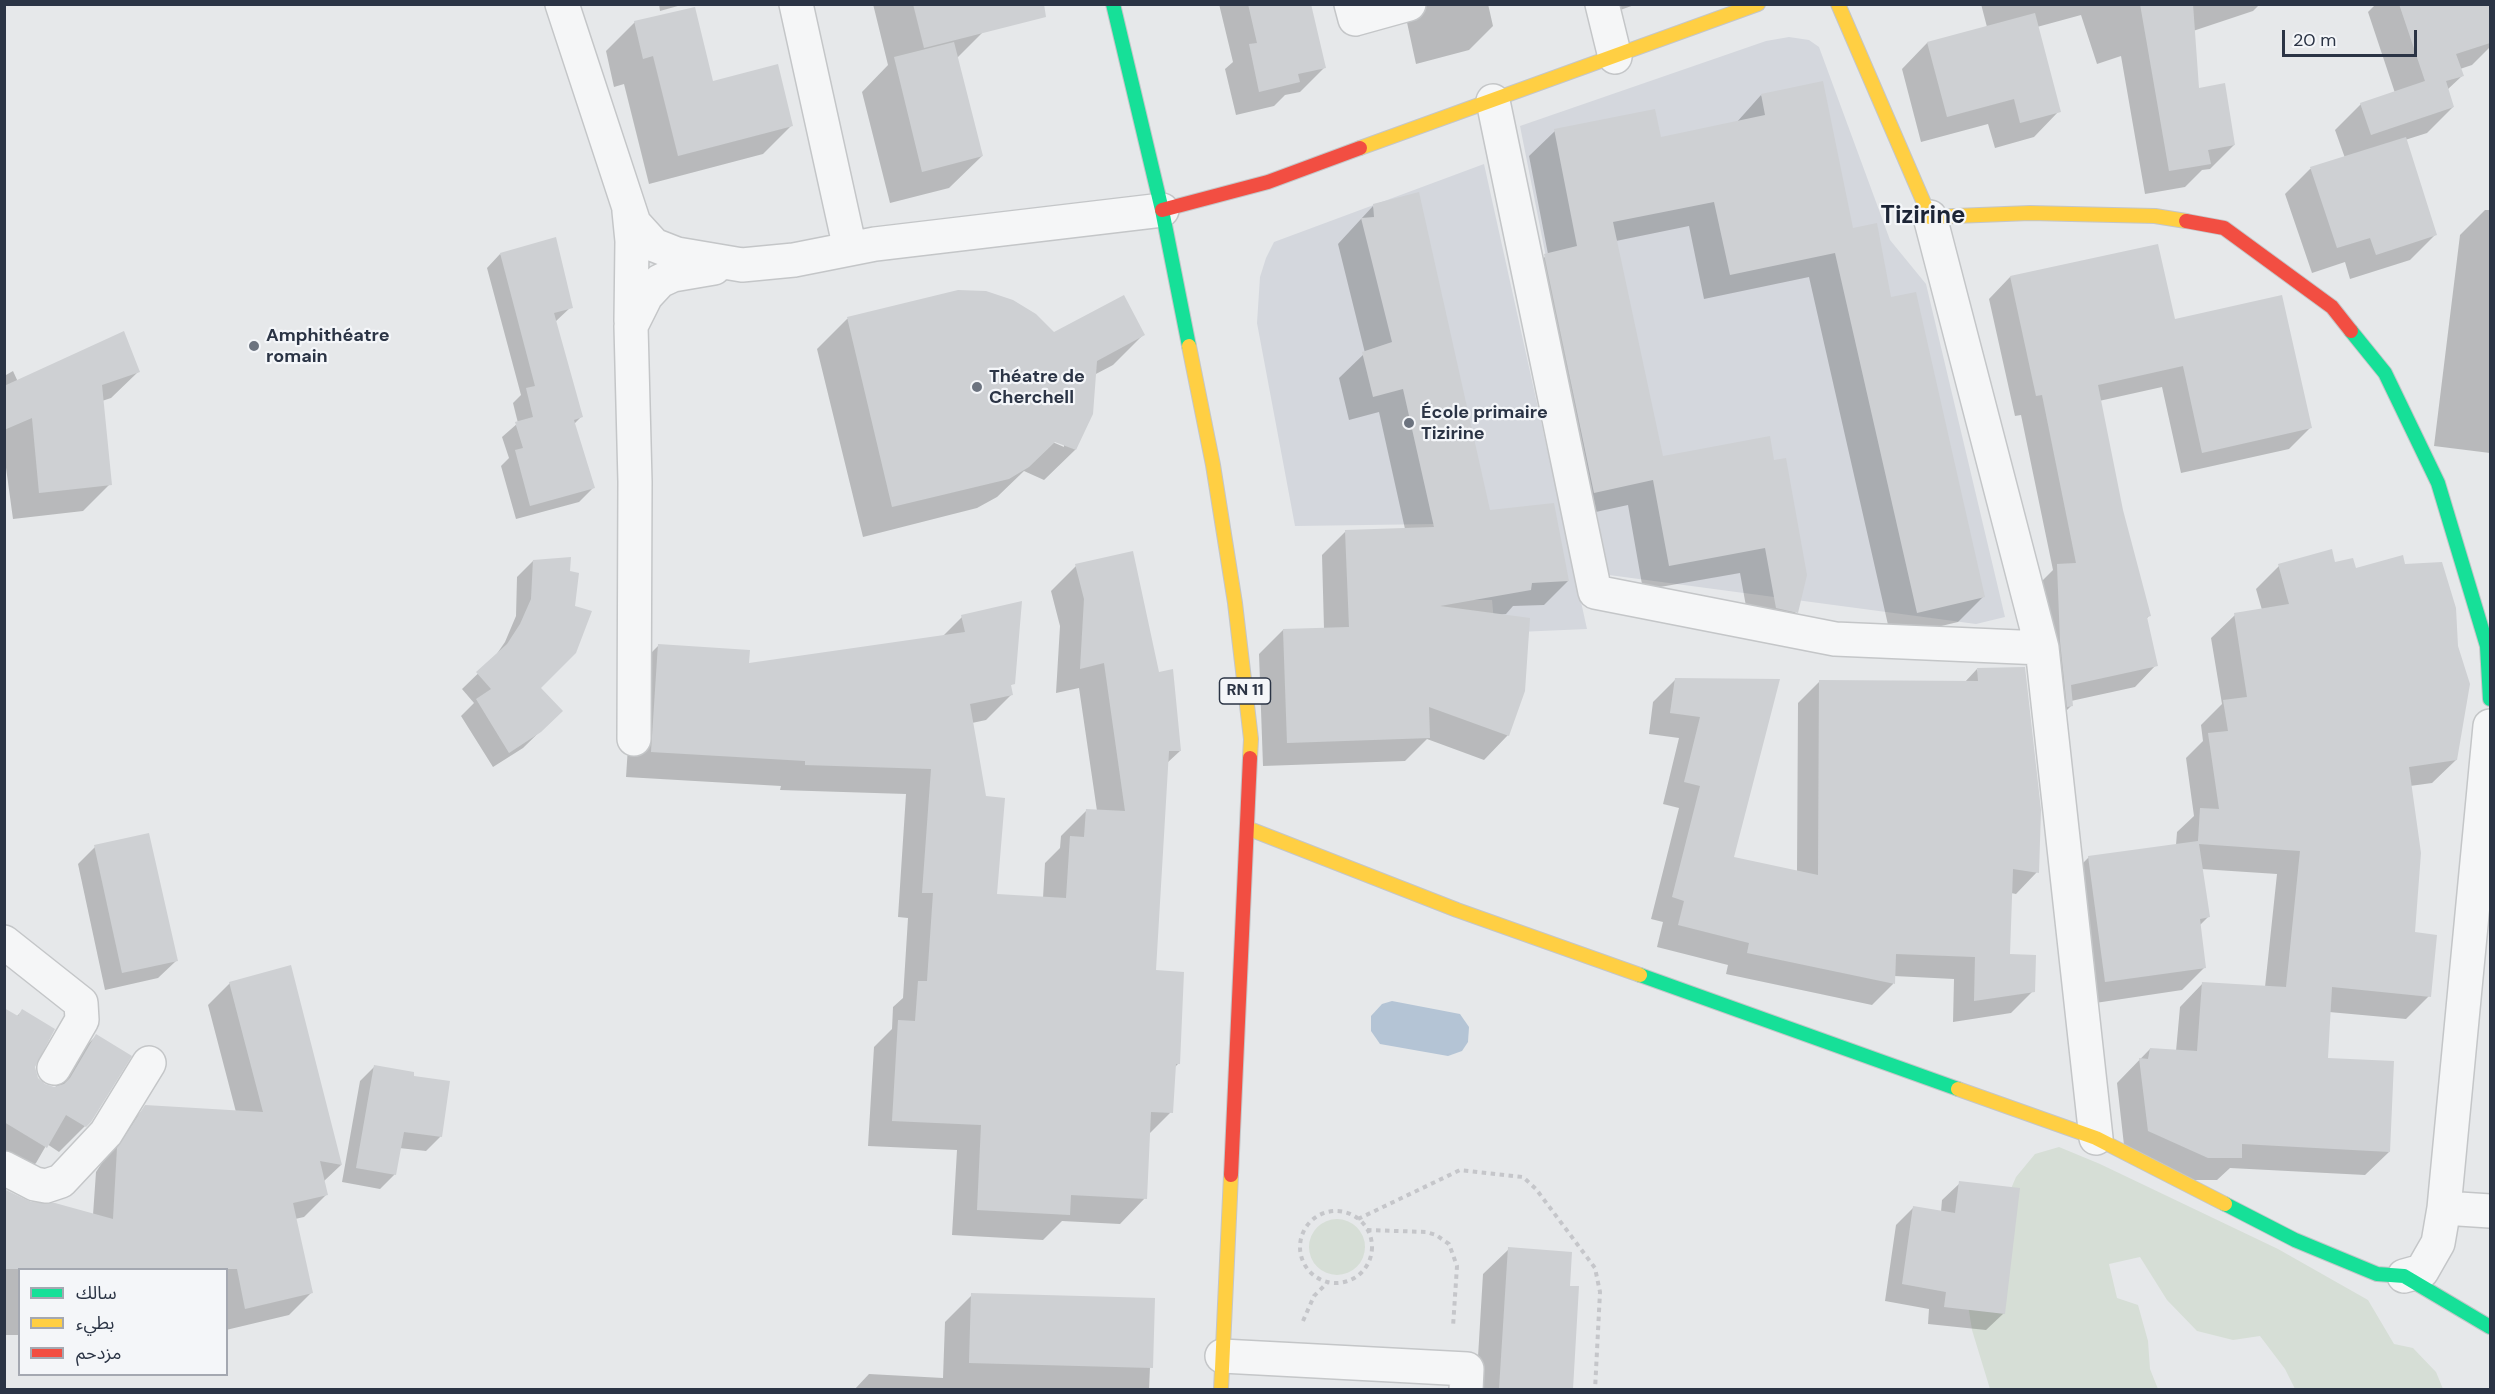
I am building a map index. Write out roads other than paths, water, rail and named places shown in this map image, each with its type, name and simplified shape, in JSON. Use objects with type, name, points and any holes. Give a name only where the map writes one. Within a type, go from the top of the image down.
[{"type":"street","points":[[562,4],[634,223],[654,245],[692,258],[742,265]]},
{"type":"street","points":[[796,4],[850,249]]},
{"type":"street","name":"RN 11","points":[[1113,4],[1161,210],[1213,465],[1235,603],[1251,739],[1221,1389]]},
{"type":"street","points":[[1351,4],[1355,19],[1409,4]]},
{"type":"street","points":[[1602,4],[1615,57]]},
{"type":"street","points":[[631,326],[646,296],[660,281],[689,271],[794,260],[850,249],[1161,210],[1268,182],[1758,4]]},
{"type":"street","points":[[1838,4],[1930,217],[2043,648],[2096,1138]]},
{"type":"street","points":[[1493,101],[1595,592],[1835,639],[2043,648]]},
{"type":"street","points":[[629,207],[632,241],[631,326],[635,482],[634,739]]},
{"type":"street","points":[[1930,217],[2030,213],[2155,216],[2224,228],[2332,308],[2385,373],[2438,483],[2487,646],[2490,699]]},
{"type":"street","points":[[1247,828],[1457,910],[2096,1138],[2295,1240],[2377,1274],[2404,1276],[2422,1271],[2438,1243],[2444,1208],[2490,734]]},
{"type":"street","points":[[5,946],[81,1003],[82,1020],[54,1068]]},
{"type":"street","points":[[4,1168],[34,1184],[46,1186],[61,1181],[106,1134],[150,1063]]},
{"type":"street","points":[[2444,1208],[2490,1211]]},
{"type":"street","points":[[2404,1276],[2490,1327]]},
{"type":"street","points":[[1222,1356],[1458,1379]]},
{"type":"water","points":[[1392,1001],[1460,1014],[1469,1027],[1468,1042],[1462,1051],[1448,1056],[1380,1044],[1371,1031],[1371,1016],[1382,1004]]},
{"type":"place","name":"Amphithéatre romain","points":[[254,346]]},
{"type":"place","name":"Théatre de Cherchell","points":[[977,387]]},
{"type":"place","name":"École primaire Tizirine","points":[[1409,423]]},
{"type":"district","name":"Tizirine","points":[[1923,217]]}]
